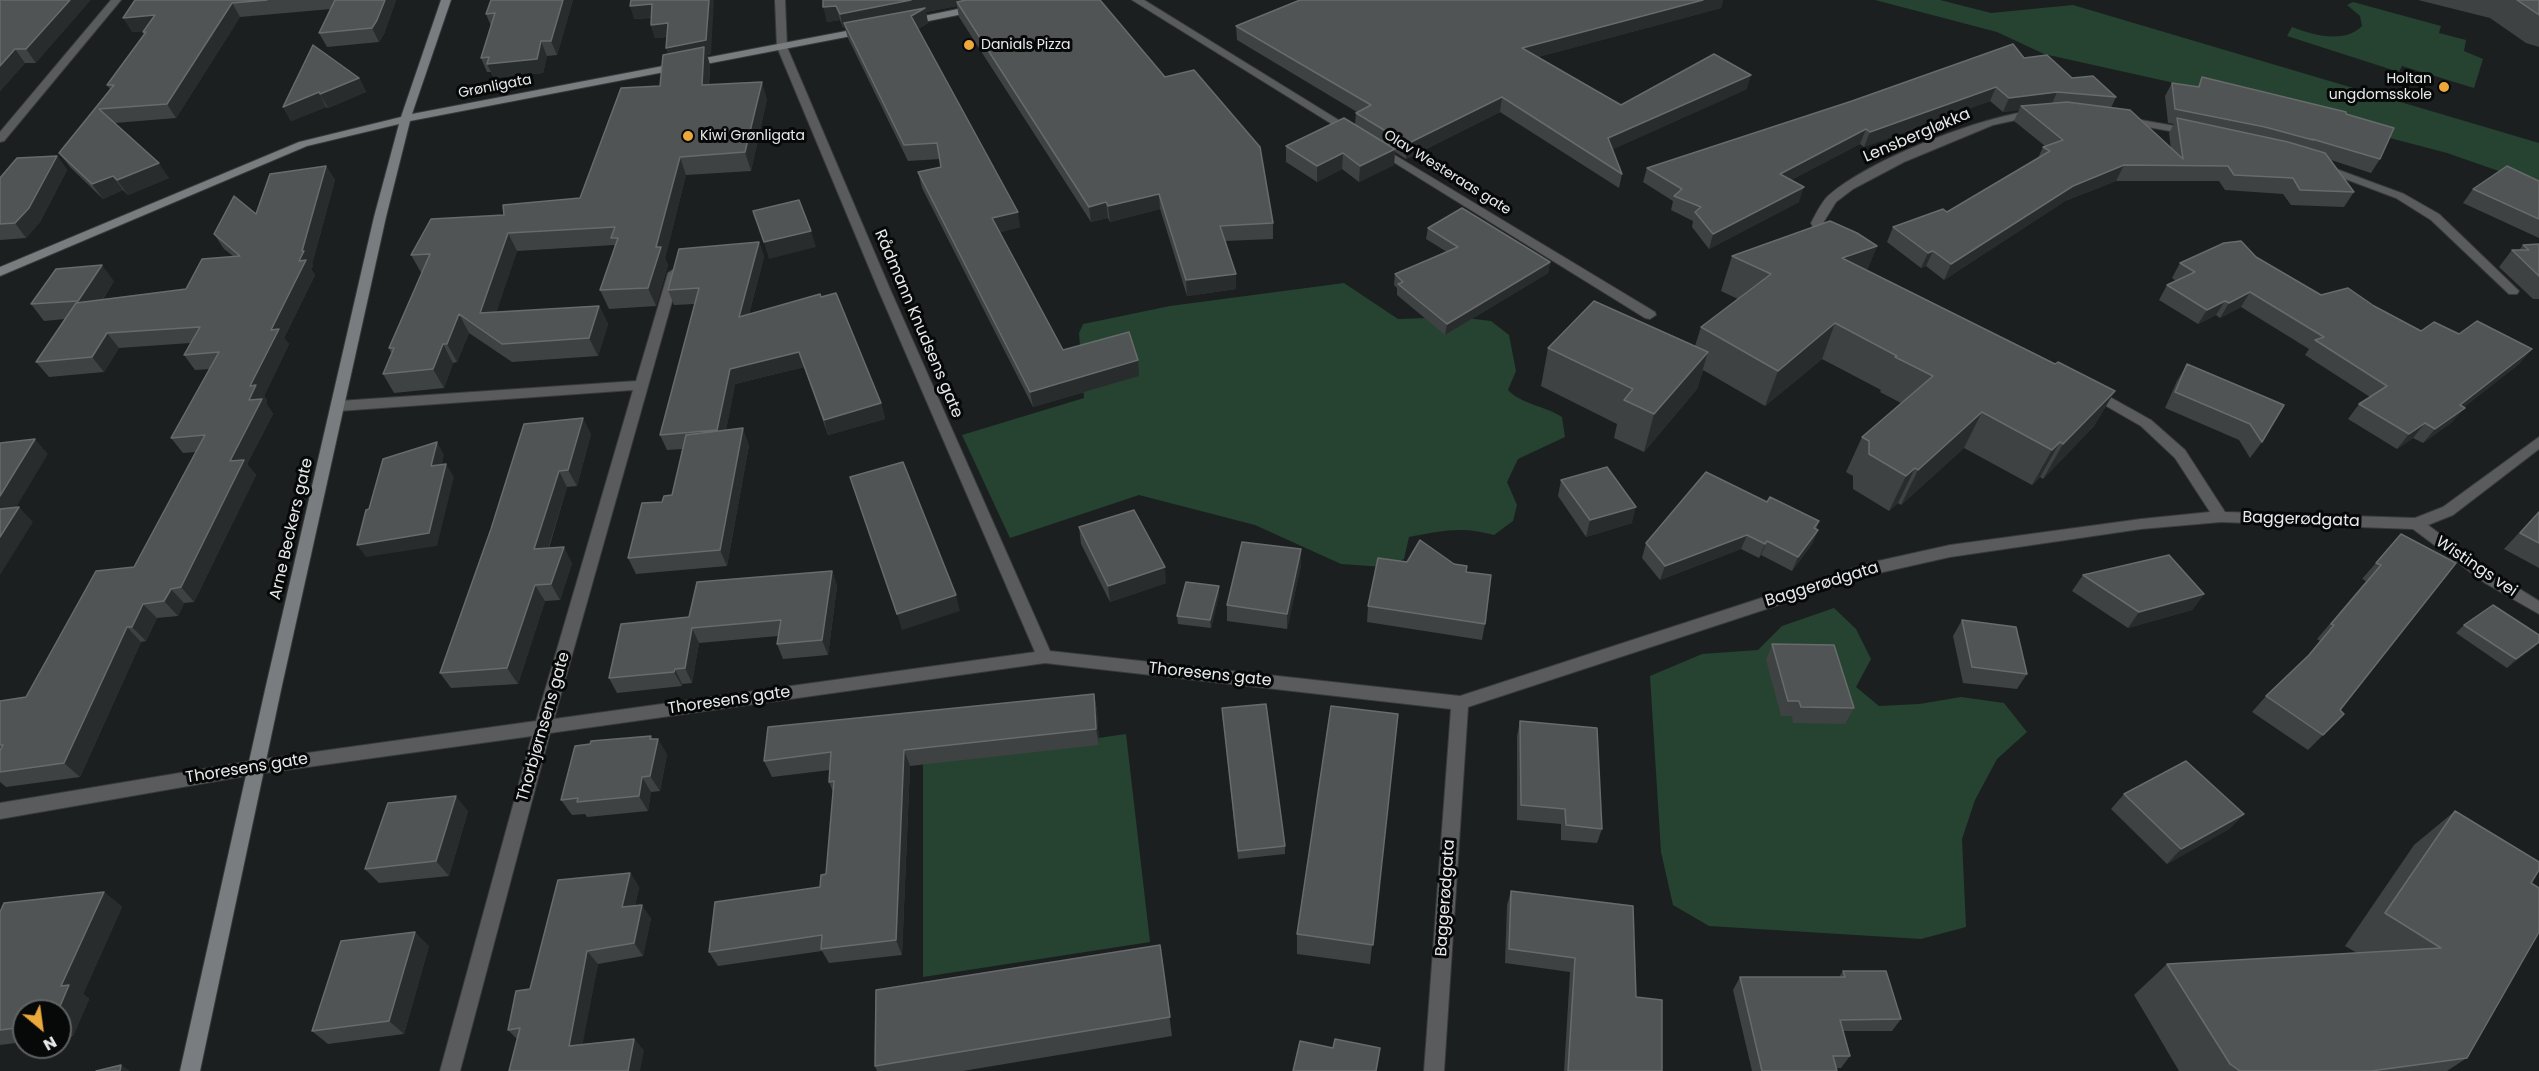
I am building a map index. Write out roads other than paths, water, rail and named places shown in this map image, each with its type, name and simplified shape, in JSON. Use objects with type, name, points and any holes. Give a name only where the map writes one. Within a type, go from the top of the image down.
[{"type":"main road","name":"Arne Beckers gate","points":[[190,1071],[380,217],[405,120],[446,0]]},
{"type":"main road","name":"Grønligata","points":[[0,272],[303,144],[369,126],[1017,0]]},
{"type":"street","points":[[0,139],[116,0]]},
{"type":"street","name":"Rådmann Knudsens gate","points":[[780,0],[782,47],[1045,657]]},
{"type":"street","name":"Olav Westeraas gate","points":[[1137,0],[1650,315]]},
{"type":"street","name":"Lensbergløkka","points":[[1833,252],[1817,223],[1830,201],[1863,177],[1984,125],[2022,114],[2043,113]]},
{"type":"street","points":[[2108,118],[2200,133]]},
{"type":"street","points":[[2308,162],[2400,196],[2435,217],[2513,291]]},
{"type":"street","name":"Thorbjørnsens gate","points":[[450,1071],[543,727],[677,264]]},
{"type":"street","points":[[2075,384],[2146,423],[2180,454],[2221,517]]},
{"type":"street","points":[[339,406],[642,385]]},
{"type":"street","name":"Baggerødgata","points":[[1434,1071],[1460,702],[1869,569],[1984,546],[2141,524],[2221,517],[2416,524],[2448,511],[2539,442]]},
{"type":"street","name":"Wistings vei","points":[[2416,524],[2462,561],[2504,589],[2539,608]]},
{"type":"street","name":"Thoresens gate","points":[[0,811],[257,767],[1045,657],[1460,702]]},
{"type":"place","name":"Danials Pizza","points":[[969,45]]},
{"type":"place","name":"Holtan ungdomsskole","points":[[2444,87]]},
{"type":"place","name":"Kiwi Grønligata","points":[[688,136]]}]
